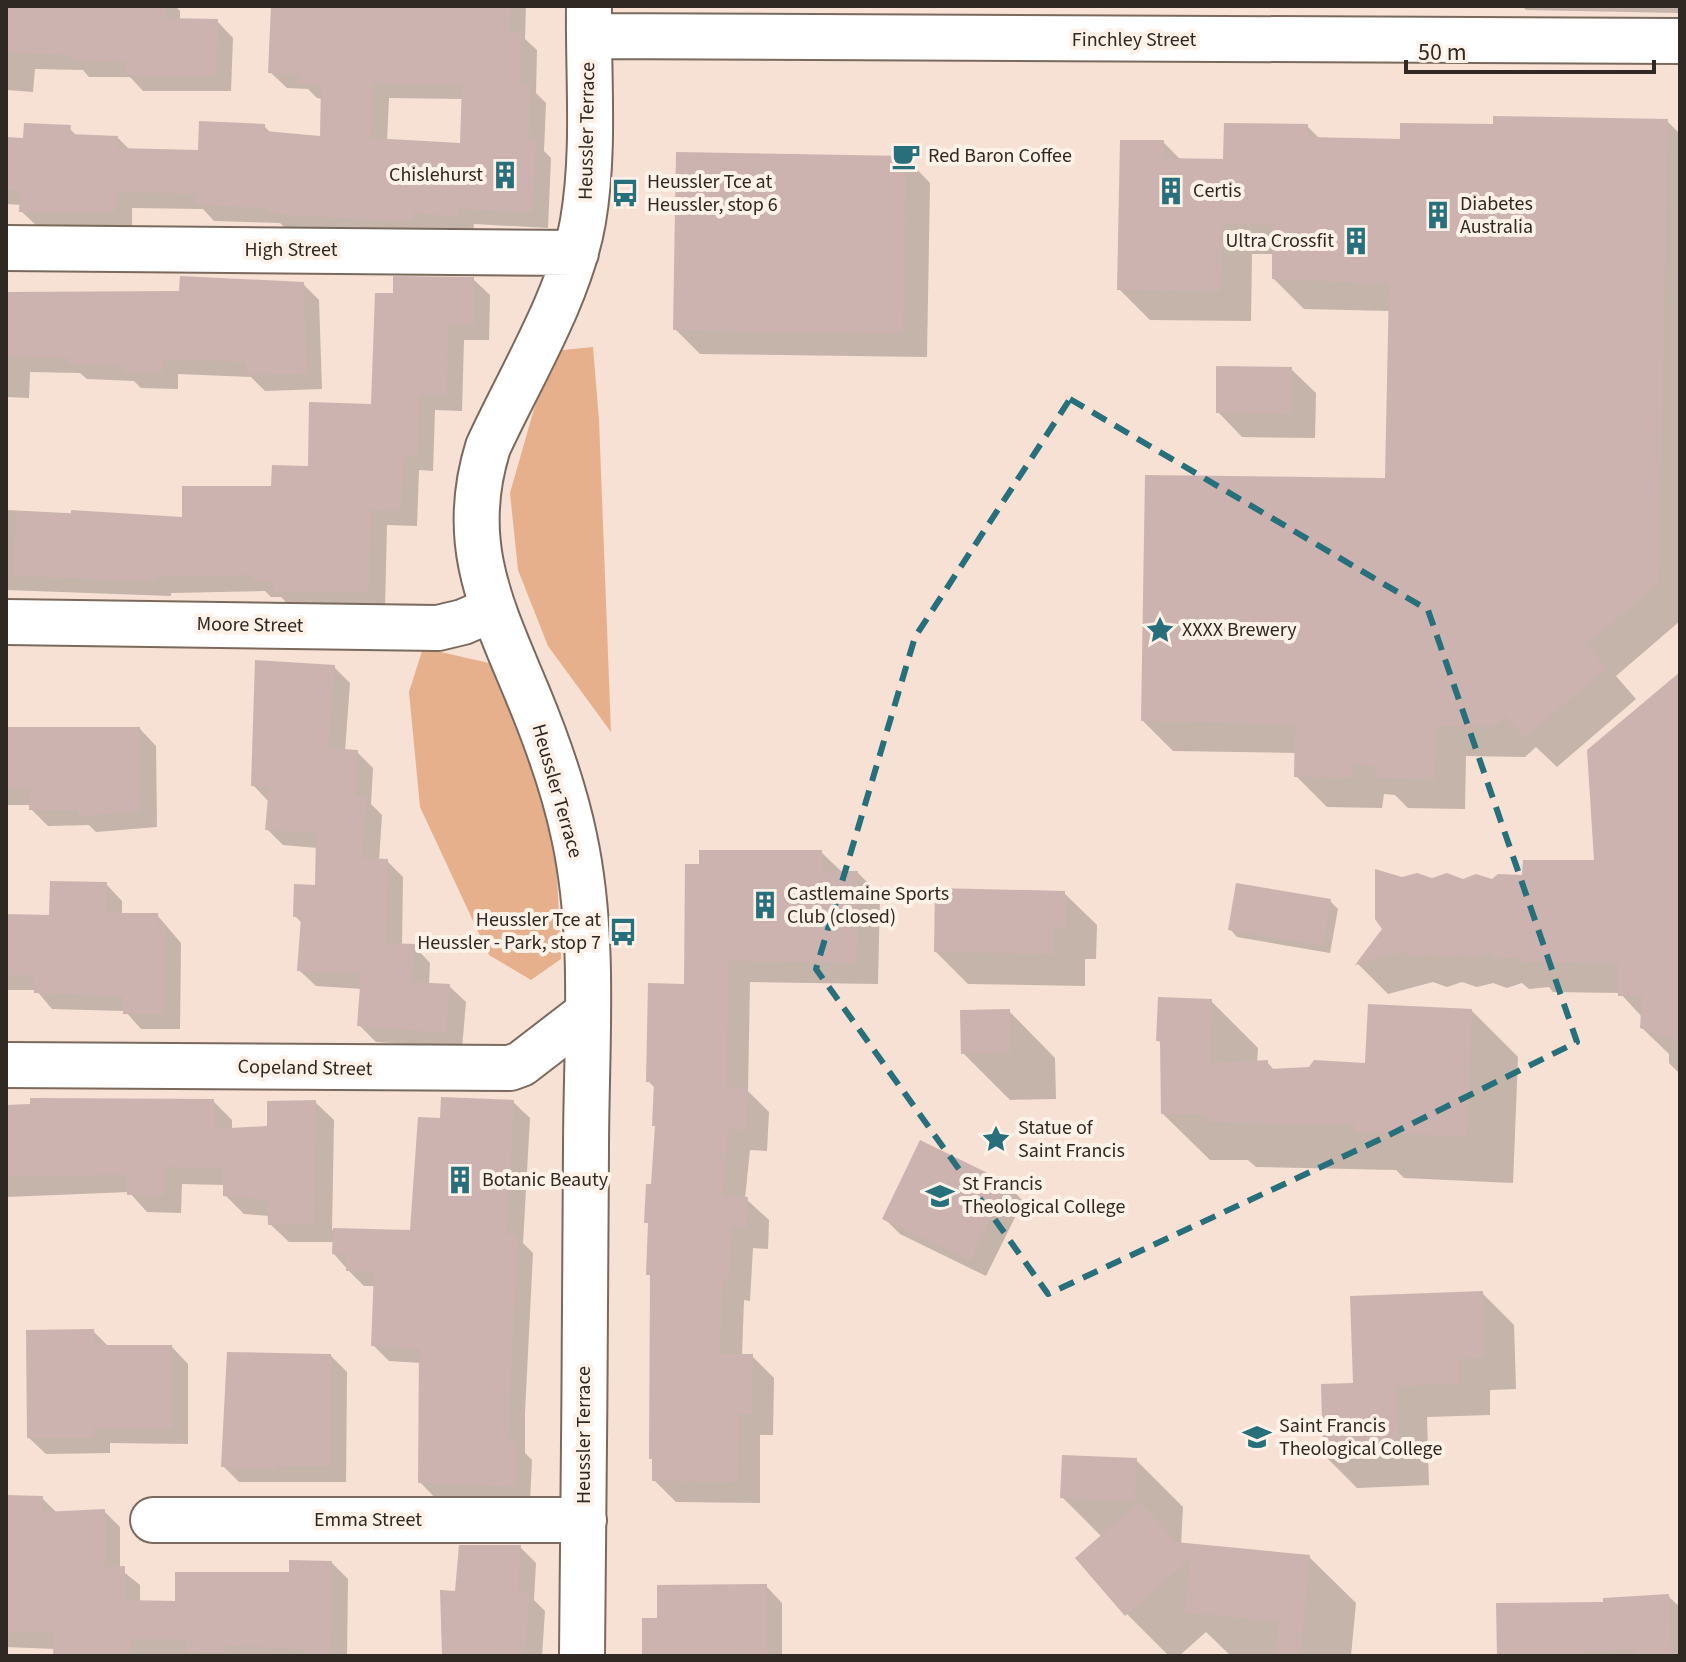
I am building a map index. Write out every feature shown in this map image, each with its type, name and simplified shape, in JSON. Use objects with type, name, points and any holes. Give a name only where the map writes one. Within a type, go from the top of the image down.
[{"type":"street","name":"Finchley Street","points":[[589,21],[1680,41]]},
{"type":"street","name":"Heussler Terrace","points":[[582,1656],[586,933],[574,836],[548,745],[491,610],[476,533],[480,475],[488,447],[576,253],[587,186],[589,21]]},
{"type":"street","name":"High Street","points":[[6,248],[576,253]]},
{"type":"street","name":"Moore Street","points":[[6,622],[438,628],[491,610]]},
{"type":"street","name":"Copeland Street","points":[[6,1065],[510,1068],[529,1059],[586,1014]]},
{"type":"street","name":"Emma Street","points":[[153,1520],[584,1520]]},
{"type":"highlighted area","points":[[1070,399],[1428,610],[1577,1042],[1383,1138],[1048,1294],[816,969],[915,637]]},
{"type":"shaded area","points":[[593,347],[599,420],[611,732],[548,646],[518,570],[510,493],[536,402],[562,350]]},
{"type":"shaded area","points":[[423,648],[489,663],[554,809],[561,959],[531,980],[489,955],[420,807],[409,692]]},
{"type":"building","points":[[6,6],[165,6],[165,18],[218,19],[216,76],[125,75],[125,62],[71,61],[71,55],[6,53]]},
{"type":"building","points":[[271,6],[511,6],[509,32],[521,32],[520,84],[530,84],[529,140],[536,140],[532,212],[458,209],[457,217],[413,213],[412,221],[314,217],[267,213],[268,208],[196,205],[196,194],[117,192],[116,211],[19,212],[20,190],[6,190],[6,137],[23,138],[24,123],[71,125],[70,134],[118,136],[118,148],[198,150],[199,121],[265,124],[265,131],[320,136],[321,84],[298,83],[299,74],[268,73]],"holes":[[[373,83],[462,84],[460,143],[371,138]]]},
{"type":"building","points":[[1493,116],[1668,119],[1659,582],[1587,645],[1607,668],[1525,738],[1506,716],[1494,727],[1436,726],[1435,779],[1376,778],[1376,767],[1354,765],[1352,778],[1294,777],[1295,724],[1141,721],[1145,475],[1385,478],[1389,284],[1272,279],[1272,225],[1222,224],[1221,291],[1117,290],[1120,140],[1164,140],[1164,158],[1223,159],[1224,123],[1308,124],[1308,137],[1400,139],[1400,123],[1493,124]]},
{"type":"building","points":[[676,152],[906,156],[903,334],[673,330]]},
{"type":"building","points":[[180,276],[304,282],[307,374],[247,375],[246,362],[163,359],[162,373],[123,373],[123,366],[68,364],[69,358],[6,357],[6,292],[179,291]]},
{"type":"building","points":[[393,276],[474,277],[474,325],[448,325],[447,395],[419,395],[418,455],[404,455],[401,511],[371,510],[369,593],[273,592],[273,582],[252,581],[253,575],[156,577],[155,581],[13,576],[16,511],[71,514],[71,510],[182,517],[182,486],[271,486],[272,465],[308,466],[309,402],[371,404],[375,293],[393,293]]},
{"type":"building","points":[[1216,366],[1292,367],[1292,414],[1216,413]]},
{"type":"building","points":[[255,660],[335,665],[328,748],[358,750],[355,796],[367,796],[362,858],[388,859],[386,943],[415,944],[412,982],[450,984],[446,1033],[357,1026],[361,974],[297,971],[301,917],[293,917],[294,884],[315,885],[316,833],[265,830],[269,787],[251,786]]},
{"type":"building","points":[[1680,672],[1680,1041],[1640,1028],[1642,996],[1618,996],[1618,963],[1521,962],[1521,957],[1497,959],[1490,953],[1475,958],[1461,953],[1445,957],[1431,953],[1415,957],[1401,952],[1355,965],[1382,929],[1375,919],[1375,869],[1402,877],[1417,873],[1432,878],[1447,873],[1463,879],[1476,874],[1492,879],[1498,874],[1522,875],[1523,860],[1594,860],[1587,750]]},
{"type":"building","points":[[6,727],[140,727],[141,811],[78,817],[78,810],[29,810],[30,789],[6,790]]},
{"type":"building","points":[[699,850],[822,850],[822,871],[858,871],[857,963],[729,961],[726,1087],[748,1088],[746,1130],[728,1129],[722,1196],[748,1197],[747,1228],[732,1227],[729,1279],[723,1279],[720,1354],[753,1354],[752,1414],[739,1414],[738,1482],[652,1481],[652,1459],[649,1459],[650,1275],[646,1275],[648,1223],[644,1223],[646,1184],[651,1184],[655,1126],[652,1126],[654,1082],[646,1082],[648,983],[684,984],[685,864],[699,864]]},
{"type":"building","points":[[50,881],[107,882],[106,913],[158,913],[158,925],[165,925],[164,1014],[123,1014],[123,996],[34,993],[34,975],[6,975],[6,914],[49,915]]},
{"type":"building","points":[[1236,883],[1331,899],[1323,946],[1228,930]]},
{"type":"building","points":[[935,888],[1065,891],[1065,928],[1053,927],[1053,954],[934,952]]},
{"type":"building","points":[[1158,997],[1212,999],[1210,1063],[1268,1060],[1268,1069],[1309,1067],[1314,1060],[1365,1063],[1368,1004],[1472,1009],[1467,1137],[1355,1132],[1355,1125],[1207,1122],[1207,1114],[1161,1114],[1160,1041],[1156,1041]]},
{"type":"building","points":[[1010,1009],[1010,1053],[961,1054],[960,1010]]},
{"type":"building","points":[[441,1097],[514,1100],[507,1234],[518,1235],[509,1442],[517,1442],[515,1487],[418,1483],[419,1348],[371,1346],[374,1271],[346,1271],[346,1255],[332,1254],[333,1228],[410,1230],[418,1117],[440,1118]]},
{"type":"building","points":[[30,1098],[214,1099],[214,1129],[267,1126],[267,1101],[316,1100],[314,1224],[268,1225],[267,1200],[223,1196],[223,1168],[164,1167],[164,1195],[127,1195],[127,1175],[6,1176],[6,1105],[30,1104]]},
{"type":"building","points":[[920,1140],[1008,1183],[970,1261],[882,1219]]},
{"type":"building","points":[[1483,1291],[1485,1358],[1459,1359],[1459,1384],[1396,1386],[1398,1453],[1323,1457],[1321,1384],[1353,1383],[1350,1296]]},
{"type":"building","points":[[94,1329],[94,1345],[172,1345],[172,1429],[94,1428],[95,1438],[27,1438],[26,1330]]},
{"type":"building","points":[[227,1352],[331,1354],[331,1466],[276,1466],[276,1469],[221,1467]]},
{"type":"building","points":[[1062,1455],[1137,1458],[1135,1501],[1060,1498]]},
{"type":"building","points":[[6,1495],[43,1496],[43,1512],[105,1509],[105,1567],[125,1566],[125,1600],[175,1601],[175,1572],[289,1572],[289,1560],[332,1561],[331,1656],[304,1656],[304,1649],[225,1646],[225,1653],[186,1652],[187,1639],[131,1639],[131,1656],[53,1656],[54,1633],[6,1632]]},
{"type":"building","points":[[1140,1501],[1175,1542],[1310,1555],[1300,1656],[1275,1656],[1279,1621],[1185,1613],[1190,1559],[1125,1616],[1075,1558]]},
{"type":"building","points":[[459,1545],[521,1545],[518,1593],[530,1593],[525,1656],[442,1656],[440,1590],[455,1591]]},
{"type":"building","points":[[767,1584],[767,1656],[642,1656],[642,1618],[657,1618],[657,1585]]},
{"type":"building","points":[[1669,1594],[1672,1656],[1635,1656],[1634,1649],[1585,1652],[1585,1656],[1497,1656],[1496,1603],[1603,1602],[1603,1598]]},
{"type":"place","name":"Red Baron Coffee","points":[[906,156]]},
{"type":"place","name":"Chislehurst","points":[[505,175]]},
{"type":"place","name":"Certis","points":[[1171,191]]},
{"type":"place","name":"Heussler Tce at Heussler, stop 6","points":[[625,193]]},
{"type":"place","name":"Diabetes Australia","points":[[1438,215]]},
{"type":"place","name":"Ultra Crossfit","points":[[1356,241]]},
{"type":"place","name":"XXXX Brewery","points":[[1160,630]]},
{"type":"place","name":"Castlemaine Sports Club (closed)","points":[[765,905]]},
{"type":"place","name":"Heussler Tce at Heussler - Park, stop 7","points":[[623,932]]},
{"type":"place","name":"Statue of Saint Francis","points":[[996,1139]]},
{"type":"place","name":"Botanic Beauty","points":[[460,1180]]},
{"type":"place","name":"St Francis Theological College","points":[[940,1196]]},
{"type":"place","name":"Saint Francis Theological College","points":[[1257,1437]]}]
